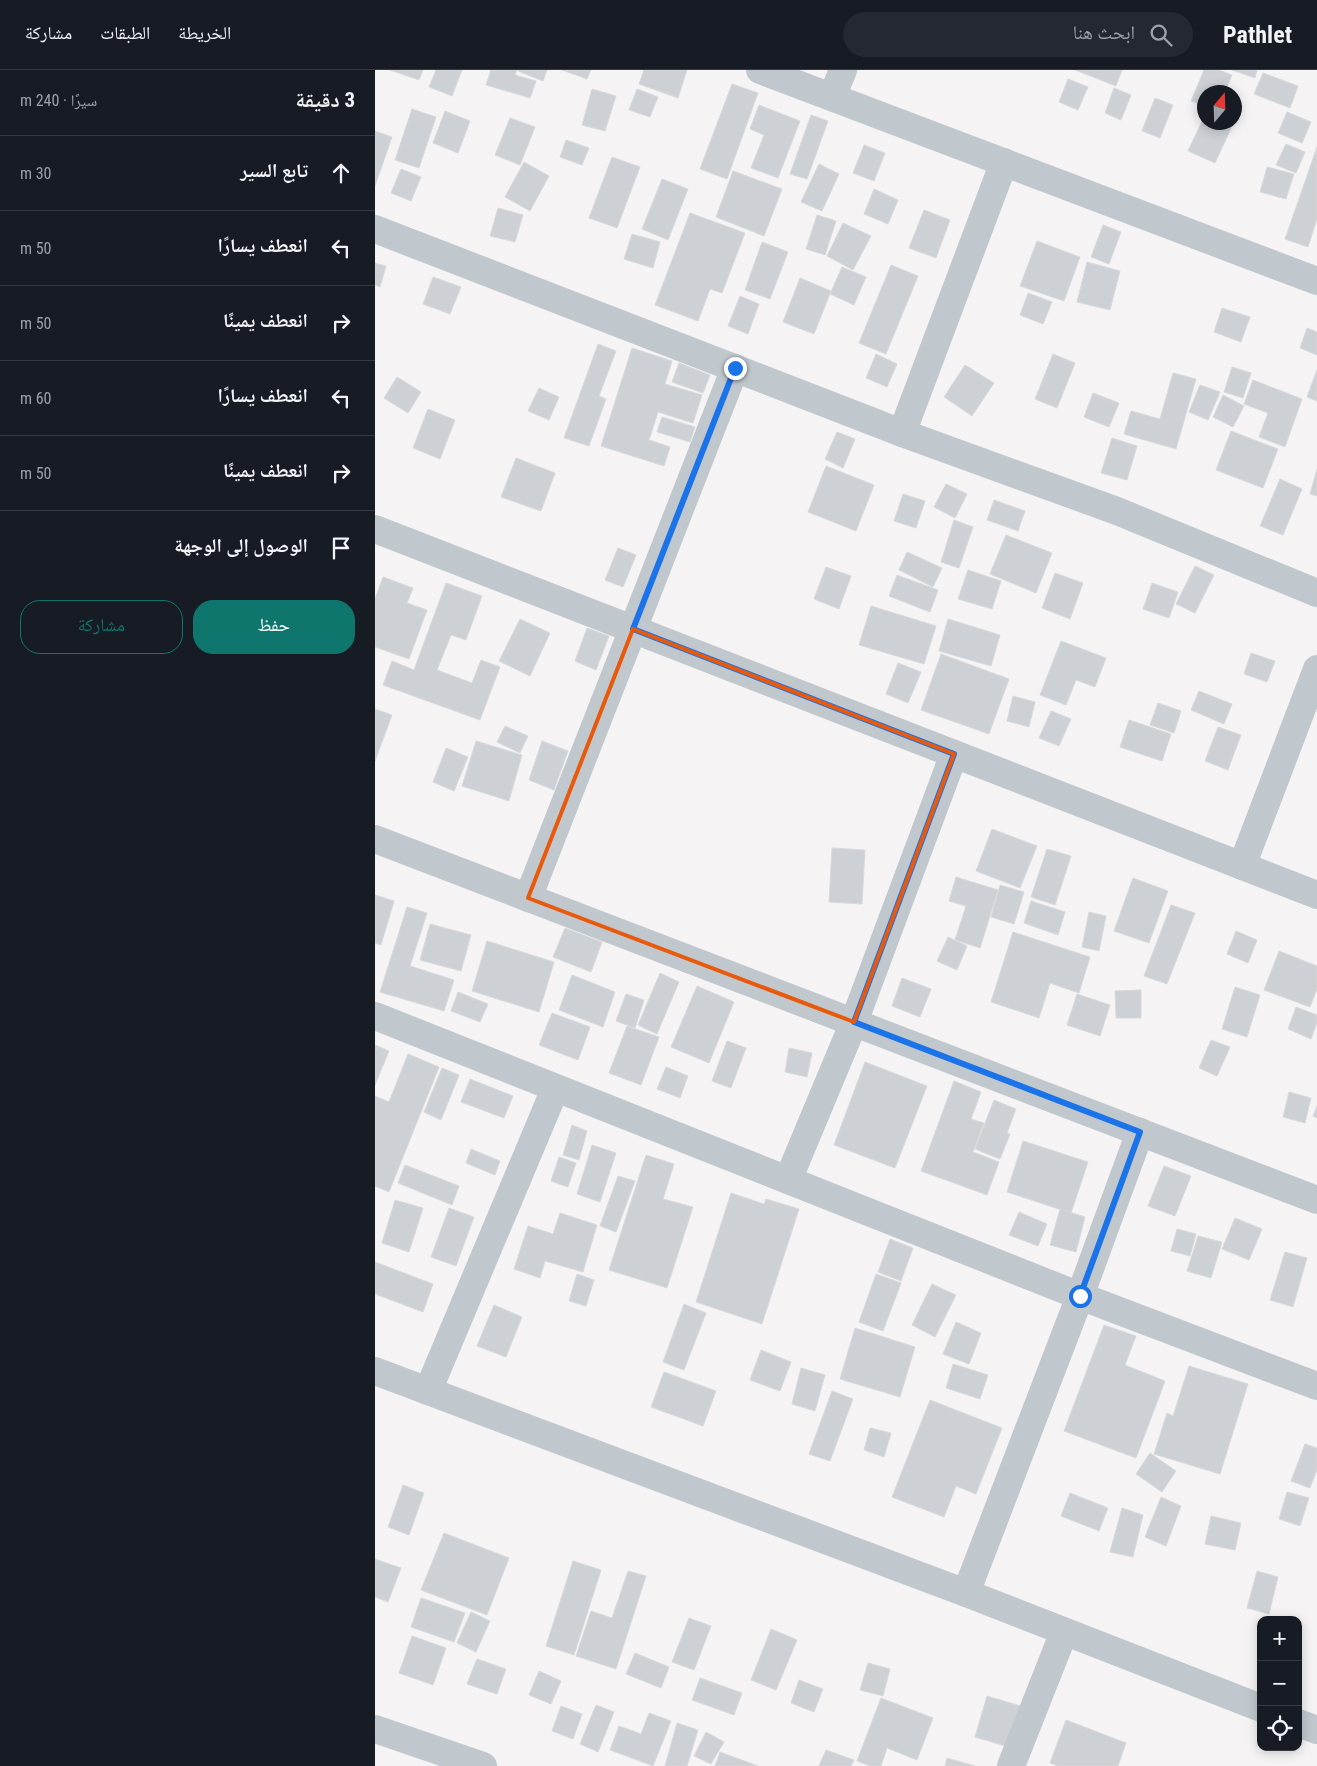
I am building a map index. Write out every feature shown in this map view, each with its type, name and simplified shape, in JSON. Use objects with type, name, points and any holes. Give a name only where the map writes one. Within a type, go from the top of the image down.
[{"type":"street","points":[[760,70],[1317,281]]},
{"type":"street","points":[[832,98],[843,70]]},
{"type":"street","points":[[902,434],[1004,162]]},
{"type":"street","points":[[375,229],[902,434],[1117,511],[1317,593]]},
{"type":"street","points":[[528,898],[735,368]]},
{"type":"street","points":[[375,529],[1317,894]]},
{"type":"street","points":[[1242,866],[1317,669]]},
{"type":"street","points":[[788,1180],[854,1022],[954,754]]},
{"type":"street","points":[[375,839],[1317,1200]]},
{"type":"street","points":[[375,1016],[1080,1296],[1317,1386]]},
{"type":"street","points":[[428,1391],[555,1089]]},
{"type":"street","points":[[966,1593],[1080,1296],[1140,1132]]},
{"type":"street","points":[[375,1370],[966,1593],[1257,1706]]},
{"type":"street","points":[[1011,1766],[1064,1632]]},
{"type":"street","points":[[1302,1724],[1317,1730]]},
{"type":"street","points":[[375,1729],[483,1766]]},
{"type":"highlighted area","points":[[633,629],[954,754],[854,1022],[528,898]]},
{"type":"building","points":[[390,70],[423,70],[419,80]]},
{"type":"building","points":[[436,70],[462,70],[452,96],[429,87]]},
{"type":"building","points":[[491,70],[517,70],[515,75],[536,81],[530,98],[486,85]]},
{"type":"building","points":[[519,70],[547,70],[543,81]]},
{"type":"building","points":[[562,70],[591,70],[587,79]]},
{"type":"building","points":[[644,70],[687,70],[678,98],[639,84]]},
{"type":"building","points":[[1075,70],[1122,70],[1116,86]]},
{"type":"building","points":[[1204,70],[1219,70],[1232,75],[1228,85],[1198,85]]},
{"type":"building","points":[[1232,70],[1257,70],[1255,78]]},
{"type":"building","points":[[1263,73],[1298,86],[1290,108],[1254,94]]},
{"type":"building","points":[[1068,79],[1088,87],[1078,110],[1059,102]]},
{"type":"building","points":[[732,84],[758,93],[727,179],[700,169]]},
{"type":"building","points":[[1197,87],[1197,103],[1191,101]]},
{"type":"building","points":[[1114,88],[1131,95],[1121,120],[1105,113]]},
{"type":"building","points":[[592,89],[616,96],[605,131],[582,125]]},
{"type":"building","points":[[637,89],[658,97],[650,117],[629,110]]},
{"type":"building","points":[[1155,98],[1173,105],[1160,138],[1142,131]]},
{"type":"building","points":[[759,105],[800,121],[778,178],[751,168],[764,135],[750,129]]},
{"type":"building","points":[[412,109],[436,117],[419,168],[395,160]]},
{"type":"building","points":[[445,111],[470,121],[458,153],[433,143]]},
{"type":"building","points":[[1287,112],[1311,122],[1302,143],[1278,133]]},
{"type":"building","points":[[811,115],[828,121],[807,179],[790,174]]},
{"type":"building","points":[[510,118],[535,127],[520,165],[495,155]]},
{"type":"building","points":[[1198,130],[1230,130],[1215,163],[1188,151]]},
{"type":"building","points":[[375,131],[392,137],[375,186]]},
{"type":"building","points":[[566,140],[589,148],[582,165],[560,157]]},
{"type":"building","points":[[1286,144],[1305,152],[1296,173],[1276,165]]},
{"type":"building","points":[[864,145],[885,153],[874,181],[853,173]]},
{"type":"building","points":[[1317,147],[1317,219],[1308,247],[1285,239]]},
{"type":"building","points":[[612,157],[640,167],[617,228],[589,218]]},
{"type":"building","points":[[524,162],[549,176],[530,211],[505,197]]},
{"type":"building","points":[[819,164],[839,174],[822,211],[801,202]]},
{"type":"building","points":[[1267,167],[1294,174],[1286,199],[1260,192]]},
{"type":"building","points":[[401,169],[421,177],[411,201],[391,193]]},
{"type":"building","points":[[733,171],[782,189],[764,236],[716,217]]},
{"type":"building","points":[[662,179],[688,189],[668,240],[642,229]]},
{"type":"building","points":[[874,189],[898,200],[888,224],[864,214]]},
{"type":"building","points":[[498,208],[523,215],[515,242],[490,236]]},
{"type":"building","points":[[924,210],[950,220],[936,258],[909,248]]},
{"type":"building","points":[[690,213],[745,233],[722,293],[710,289],[698,321],[655,305]]},
{"type":"building","points":[[817,215],[836,221],[825,255],[806,249]]},
{"type":"building","points":[[843,223],[871,236],[853,270],[827,256]]},
{"type":"building","points":[[1103,225],[1121,232],[1109,264],[1091,257]]},
{"type":"building","points":[[632,234],[660,242],[653,268],[624,259]]},
{"type":"building","points":[[1037,241],[1080,257],[1064,301],[1020,286]]},
{"type":"building","points":[[762,242],[788,252],[770,299],[745,290]]},
{"type":"building","points":[[1087,262],[1120,271],[1110,310],[1077,302]]},
{"type":"building","points":[[375,263],[386,266],[380,287],[375,285]]},
{"type":"building","points":[[891,265],[918,276],[886,354],[859,343]]},
{"type":"building","points":[[842,267],[866,277],[854,305],[830,294]]},
{"type":"building","points":[[433,277],[461,287],[450,314],[423,304]]},
{"type":"building","points":[[800,278],[831,291],[814,334],[783,322]]},
{"type":"building","points":[[1028,293],[1052,302],[1043,324],[1020,315]]},
{"type":"building","points":[[740,296],[759,304],[748,334],[728,326]]},
{"type":"building","points":[[1222,308],[1250,317],[1241,342],[1214,332]]},
{"type":"building","points":[[1307,328],[1317,332],[1317,355],[1300,348]]},
{"type":"building","points":[[598,344],[616,351],[599,396],[606,399],[589,446],[564,438]]},
{"type":"building","points":[[632,348],[672,361],[665,384],[702,395],[693,423],[658,412],[649,440],[670,447],[664,466],[601,446]]},
{"type":"building","points":[[876,354],[897,364],[887,387],[866,378]]},
{"type":"building","points":[[1053,354],[1075,363],[1057,408],[1035,399]]},
{"type":"building","points":[[679,363],[710,375],[703,393],[672,382]]},
{"type":"building","points":[[965,365],[994,383],[972,416],[944,397]]},
{"type":"building","points":[[1232,367],[1251,373],[1243,398],[1224,392]]},
{"type":"building","points":[[1317,370],[1317,401],[1307,397]]},
{"type":"building","points":[[1173,373],[1196,379],[1176,449],[1124,434],[1131,411],[1160,419]]},
{"type":"building","points":[[397,377],[421,392],[408,413],[384,398]]},
{"type":"building","points":[[1253,380],[1302,399],[1285,447],[1259,437],[1268,413],[1244,404]]},
{"type":"building","points":[[1200,385],[1220,392],[1208,420],[1189,412]]},
{"type":"building","points":[[539,388],[559,397],[549,420],[528,411]]},
{"type":"building","points":[[1093,393],[1119,403],[1109,427],[1084,417]]},
{"type":"building","points":[[1223,395],[1244,406],[1233,427],[1213,417]]},
{"type":"building","points":[[428,409],[455,420],[440,459],[413,448]]},
{"type":"building","points":[[662,417],[695,427],[690,442],[657,432]]},
{"type":"building","points":[[1231,431],[1278,449],[1263,488],[1216,470]]},
{"type":"building","points":[[837,432],[855,439],[843,468],[825,459]]},
{"type":"building","points":[[1112,438],[1137,446],[1127,480],[1101,473]]},
{"type":"building","points":[[516,458],[555,473],[541,511],[501,497]]},
{"type":"building","points":[[826,466],[874,485],[856,531],[808,512]]},
{"type":"building","points":[[1317,469],[1317,496],[1310,494]]},
{"type":"building","points":[[1280,479],[1302,489],[1283,535],[1260,526]]},
{"type":"building","points":[[946,484],[967,494],[955,518],[934,507]]},
{"type":"building","points":[[903,494],[925,501],[916,528],[894,521]]},
{"type":"building","points":[[994,500],[1025,511],[1018,531],[987,520]]},
{"type":"building","points":[[954,520],[973,527],[959,568],[941,562]]},
{"type":"building","points":[[1006,535],[1052,553],[1036,593],[990,574]]},
{"type":"building","points":[[618,548],[636,555],[623,587],[605,580]]},
{"type":"building","points":[[907,552],[942,568],[933,587],[899,570]]},
{"type":"building","points":[[1195,566],[1214,575],[1195,613],[1176,604]]},
{"type":"building","points":[[826,567],[851,576],[839,609],[814,599]]},
{"type":"building","points":[[968,570],[1001,581],[992,609],[958,599]]},
{"type":"building","points":[[1055,573],[1083,583],[1070,619],[1042,608]]},
{"type":"building","points":[[897,575],[938,590],[930,612],[889,596]]},
{"type":"building","points":[[383,577],[413,588],[407,603],[427,610],[409,659],[375,647],[375,599]]},
{"type":"building","points":[[446,583],[482,596],[466,640],[451,635],[437,670],[472,683],[481,660],[500,667],[480,720],[383,685],[392,661],[414,670]]},
{"type":"building","points":[[1152,583],[1178,592],[1169,618],[1143,609]]},
{"type":"building","points":[[871,606],[936,626],[924,664],[859,645]]},
{"type":"building","points":[[520,619],[550,633],[530,676],[499,661]]},
{"type":"building","points":[[948,619],[1000,635],[991,666],[939,651]]},
{"type":"building","points":[[587,628],[609,636],[596,670],[575,661]]},
{"type":"building","points":[[1061,641],[1106,658],[1095,687],[1076,680],[1066,705],[1040,695]]},
{"type":"building","points":[[1251,653],[1275,661],[1267,682],[1244,674]]},
{"type":"building","points":[[941,654],[1009,679],[989,734],[921,710]]},
{"type":"building","points":[[898,663],[921,672],[908,703],[886,694]]},
{"type":"building","points":[[1199,691],[1232,704],[1224,724],[1191,710]]},
{"type":"building","points":[[1013,696],[1035,702],[1029,727],[1007,721]]},
{"type":"building","points":[[1158,703],[1181,711],[1174,733],[1150,725]]},
{"type":"building","points":[[375,709],[392,715],[375,761]]},
{"type":"building","points":[[1051,711],[1071,719],[1059,746],[1039,738]]},
{"type":"building","points":[[1129,720],[1171,734],[1162,761],[1120,747]]},
{"type":"building","points":[[505,726],[528,736],[520,753],[497,742]]},
{"type":"building","points":[[1218,727],[1241,735],[1228,770],[1205,761]]},
{"type":"building","points":[[476,741],[522,755],[509,801],[462,786]]},
{"type":"building","points":[[542,741],[568,751],[554,790],[529,780]]},
{"type":"building","points":[[446,748],[468,757],[454,791],[433,782]]},
{"type":"building","points":[[992,829],[1037,846],[1020,888],[976,871]]},
{"type":"building","points":[[832,848],[865,850],[862,904],[829,902]]},
{"type":"building","points":[[1047,849],[1071,856],[1055,905],[1031,897]]},
{"type":"building","points":[[956,877],[998,890],[980,948],[955,940],[966,906],[949,901]]},
{"type":"building","points":[[1133,878],[1168,891],[1149,943],[1114,931]]},
{"type":"building","points":[[1000,885],[1024,892],[1014,924],[991,917]]},
{"type":"building","points":[[375,895],[394,901],[381,945],[375,943]]},
{"type":"building","points":[[1031,901],[1065,912],[1058,935],[1024,923]]},
{"type":"building","points":[[1171,905],[1195,913],[1167,984],[1144,976]]},
{"type":"building","points":[[407,907],[427,913],[410,966],[454,980],[444,1011],[380,992]]},
{"type":"building","points":[[1089,912],[1106,916],[1099,951],[1082,947]]},
{"type":"building","points":[[430,924],[471,935],[461,971],[420,960]]},
{"type":"building","points":[[565,928],[602,942],[591,972],[553,957]]},
{"type":"building","points":[[1236,931],[1257,940],[1248,963],[1227,954]]},
{"type":"building","points":[[1013,932],[1090,957],[1079,993],[1050,983],[1039,1018],[991,1002]]},
{"type":"building","points":[[948,937],[967,946],[957,970],[937,961]]},
{"type":"building","points":[[487,941],[554,962],[539,1012],[472,991]]},
{"type":"building","points":[[1279,951],[1317,966],[1317,989],[1310,1007],[1264,990]]},
{"type":"building","points":[[660,973],[679,982],[657,1034],[638,1025]]},
{"type":"building","points":[[572,975],[615,992],[603,1027],[559,1010]]},
{"type":"building","points":[[902,978],[931,989],[920,1017],[892,1006]]},
{"type":"building","points":[[697,986],[734,1002],[709,1063],[671,1047]]},
{"type":"building","points":[[1235,987],[1260,995],[1247,1037],[1222,1029]]},
{"type":"building","points":[[1141,990],[1141,1018],[1116,1018],[1115,991]]},
{"type":"building","points":[[458,992],[488,1004],[480,1022],[451,1011]]},
{"type":"building","points":[[626,994],[644,1000],[635,1028],[616,1021]]},
{"type":"building","points":[[1077,994],[1110,1005],[1100,1036],[1067,1025]]},
{"type":"building","points":[[1296,1007],[1317,1015],[1317,1023],[1311,1039],[1288,1029]]},
{"type":"building","points":[[552,1013],[590,1027],[578,1060],[539,1045]]},
{"type":"building","points":[[627,1026],[659,1037],[641,1085],[609,1073]]},
{"type":"building","points":[[1211,1040],[1230,1047],[1217,1076],[1199,1068]]},
{"type":"building","points":[[727,1041],[746,1048],[731,1088],[712,1081]]},
{"type":"building","points":[[375,1045],[389,1051],[375,1085]]},
{"type":"building","points":[[789,1048],[812,1053],[807,1077],[785,1072]]},
{"type":"building","points":[[408,1054],[439,1067],[389,1192],[375,1186],[375,1096],[389,1102]]},
{"type":"building","points":[[865,1062],[927,1086],[895,1168],[834,1145]]},
{"type":"building","points":[[666,1067],[688,1076],[680,1098],[657,1089]]},
{"type":"building","points":[[442,1068],[459,1075],[441,1120],[424,1112]]},
{"type":"building","points":[[470,1079],[513,1096],[504,1118],[461,1102]]},
{"type":"building","points":[[954,1081],[981,1092],[971,1119],[984,1123],[973,1152],[999,1162],[987,1195],[921,1171]]},
{"type":"building","points":[[1289,1092],[1311,1098],[1305,1123],[1283,1117]]},
{"type":"building","points":[[994,1100],[1016,1109],[1007,1133],[1010,1134],[1000,1159],[975,1149]]},
{"type":"building","points":[[1317,1106],[1317,1118],[1313,1116]]},
{"type":"building","points":[[572,1125],[587,1131],[579,1160],[563,1155]]},
{"type":"building","points":[[1023,1141],[1088,1162],[1071,1213],[1007,1192]]},
{"type":"building","points":[[592,1145],[616,1153],[600,1202],[577,1194]]},
{"type":"building","points":[[471,1149],[500,1161],[495,1175],[466,1163]]},
{"type":"building","points":[[646,1155],[674,1164],[663,1199],[693,1207],[667,1288],[609,1270]]},
{"type":"building","points":[[559,1157],[576,1163],[568,1187],[551,1181]]},
{"type":"building","points":[[405,1165],[459,1186],[452,1205],[398,1183]]},
{"type":"building","points":[[1164,1166],[1191,1176],[1175,1216],[1148,1206]]},
{"type":"building","points":[[618,1176],[635,1181],[616,1232],[600,1226]]},
{"type":"building","points":[[731,1193],[764,1204],[766,1199],[799,1209],[762,1324],[696,1302]]},
{"type":"building","points":[[395,1200],[423,1208],[409,1252],[382,1243]]},
{"type":"building","points":[[449,1208],[474,1217],[456,1266],[431,1257]]},
{"type":"building","points":[[1060,1209],[1085,1217],[1076,1252],[1050,1245]]},
{"type":"building","points":[[1019,1212],[1047,1224],[1038,1246],[1009,1235]]},
{"type":"building","points":[[560,1213],[597,1225],[583,1272],[545,1261],[540,1278],[514,1269],[528,1226],[553,1234]]},
{"type":"building","points":[[1235,1218],[1262,1229],[1249,1260],[1222,1249]]},
{"type":"building","points":[[1177,1229],[1196,1234],[1190,1256],[1171,1251]]},
{"type":"building","points":[[1198,1236],[1222,1242],[1211,1278],[1187,1271]]},
{"type":"building","points":[[890,1239],[913,1248],[901,1281],[878,1272]]},
{"type":"building","points":[[1285,1252],[1307,1258],[1293,1307],[1270,1300]]},
{"type":"building","points":[[375,1262],[433,1284],[423,1312],[375,1294]]},
{"type":"building","points":[[577,1274],[594,1280],[586,1306],[569,1301]]},
{"type":"building","points":[[876,1274],[901,1283],[883,1331],[859,1322]]},
{"type":"building","points":[[932,1284],[956,1295],[935,1337],[912,1325]]},
{"type":"building","points":[[684,1304],[706,1313],[684,1370],[663,1362]]},
{"type":"building","points":[[494,1305],[522,1317],[506,1357],[477,1346]]},
{"type":"building","points":[[956,1322],[981,1333],[969,1364],[943,1354]]},
{"type":"building","points":[[1104,1325],[1136,1336],[1125,1365],[1165,1381],[1136,1458],[1064,1431]]},
{"type":"building","points":[[855,1328],[915,1347],[900,1397],[840,1379]]},
{"type":"building","points":[[761,1350],[791,1362],[780,1391],[750,1380]]},
{"type":"building","points":[[953,1364],[988,1375],[980,1399],[946,1388]]},
{"type":"building","points":[[1189,1366],[1248,1384],[1220,1474],[1154,1454],[1167,1413],[1173,1416]]},
{"type":"building","points":[[801,1368],[825,1375],[815,1411],[792,1404]]},
{"type":"building","points":[[664,1372],[716,1391],[703,1426],[651,1407]]},
{"type":"building","points":[[832,1391],[853,1399],[830,1461],[809,1454]]},
{"type":"building","points":[[930,1400],[1002,1428],[976,1494],[956,1486],[944,1517],[892,1497]]},
{"type":"building","points":[[870,1428],[891,1433],[884,1457],[864,1450]]},
{"type":"building","points":[[1305,1444],[1317,1448],[1317,1470],[1310,1488],[1291,1481]]},
{"type":"building","points":[[1150,1453],[1176,1471],[1162,1492],[1136,1474]]},
{"type":"building","points":[[403,1485],[424,1493],[409,1535],[388,1527]]},
{"type":"building","points":[[1287,1492],[1309,1498],[1300,1526],[1279,1519]]},
{"type":"building","points":[[1070,1493],[1108,1508],[1099,1531],[1061,1516]]},
{"type":"building","points":[[1161,1497],[1181,1506],[1166,1546],[1145,1537]]},
{"type":"building","points":[[1122,1508],[1143,1515],[1133,1557],[1110,1552]]},
{"type":"building","points":[[1211,1516],[1241,1523],[1235,1550],[1205,1544]]},
{"type":"building","points":[[444,1533],[509,1558],[487,1615],[421,1590]]},
{"type":"building","points":[[375,1559],[401,1568],[388,1602],[375,1597]]},
{"type":"building","points":[[573,1561],[601,1570],[574,1655],[546,1646]]},
{"type":"building","points":[[628,1571],[646,1576],[616,1669],[576,1656],[591,1611],[612,1618]]},
{"type":"building","points":[[1257,1571],[1278,1577],[1269,1614],[1247,1608]]},
{"type":"building","points":[[421,1598],[465,1613],[454,1642],[411,1627]]},
{"type":"building","points":[[471,1612],[490,1621],[476,1652],[457,1643]]},
{"type":"building","points":[[689,1618],[711,1626],[694,1670],[672,1662]]},
{"type":"building","points":[[771,1629],[797,1640],[776,1690],[751,1680]]},
{"type":"building","points":[[412,1636],[446,1648],[433,1685],[399,1673]]},
{"type":"building","points":[[635,1653],[669,1667],[661,1688],[626,1674]]},
{"type":"building","points":[[477,1659],[506,1669],[497,1694],[467,1684]]},
{"type":"building","points":[[868,1663],[890,1669],[883,1696],[860,1690]]},
{"type":"building","points":[[539,1671],[561,1681],[551,1704],[529,1695]]},
{"type":"building","points":[[700,1678],[742,1693],[734,1715],[692,1700]]},
{"type":"building","points":[[799,1680],[823,1689],[814,1712],[791,1703]]},
{"type":"building","points":[[987,1696],[1024,1707],[1012,1748],[975,1737]]},
{"type":"building","points":[[881,1698],[933,1718],[917,1760],[887,1748],[881,1766],[870,1766],[857,1761]]},
{"type":"building","points":[[596,1705],[614,1712],[598,1752],[580,1744]]},
{"type":"building","points":[[561,1706],[582,1714],[573,1739],[552,1731]]},
{"type":"building","points":[[649,1713],[671,1721],[653,1766],[610,1750],[619,1726],[641,1734]]},
{"type":"building","points":[[1066,1720],[1126,1743],[1118,1766],[1058,1766],[1050,1763]]},
{"type":"building","points":[[677,1723],[698,1730],[687,1766],[665,1766]]},
{"type":"building","points":[[706,1732],[724,1742],[711,1764],[694,1756]]},
{"type":"building","points":[[826,1750],[854,1760],[851,1766],[819,1766]]},
{"type":"building","points":[[720,1752],[758,1766],[715,1766]]},
{"type":"building","points":[[947,1758],[975,1766],[945,1766]]},
{"type":"route","points":[[735,368],[633,629],[954,754],[854,1022],[1140,1132],[1080,1296]]}]
